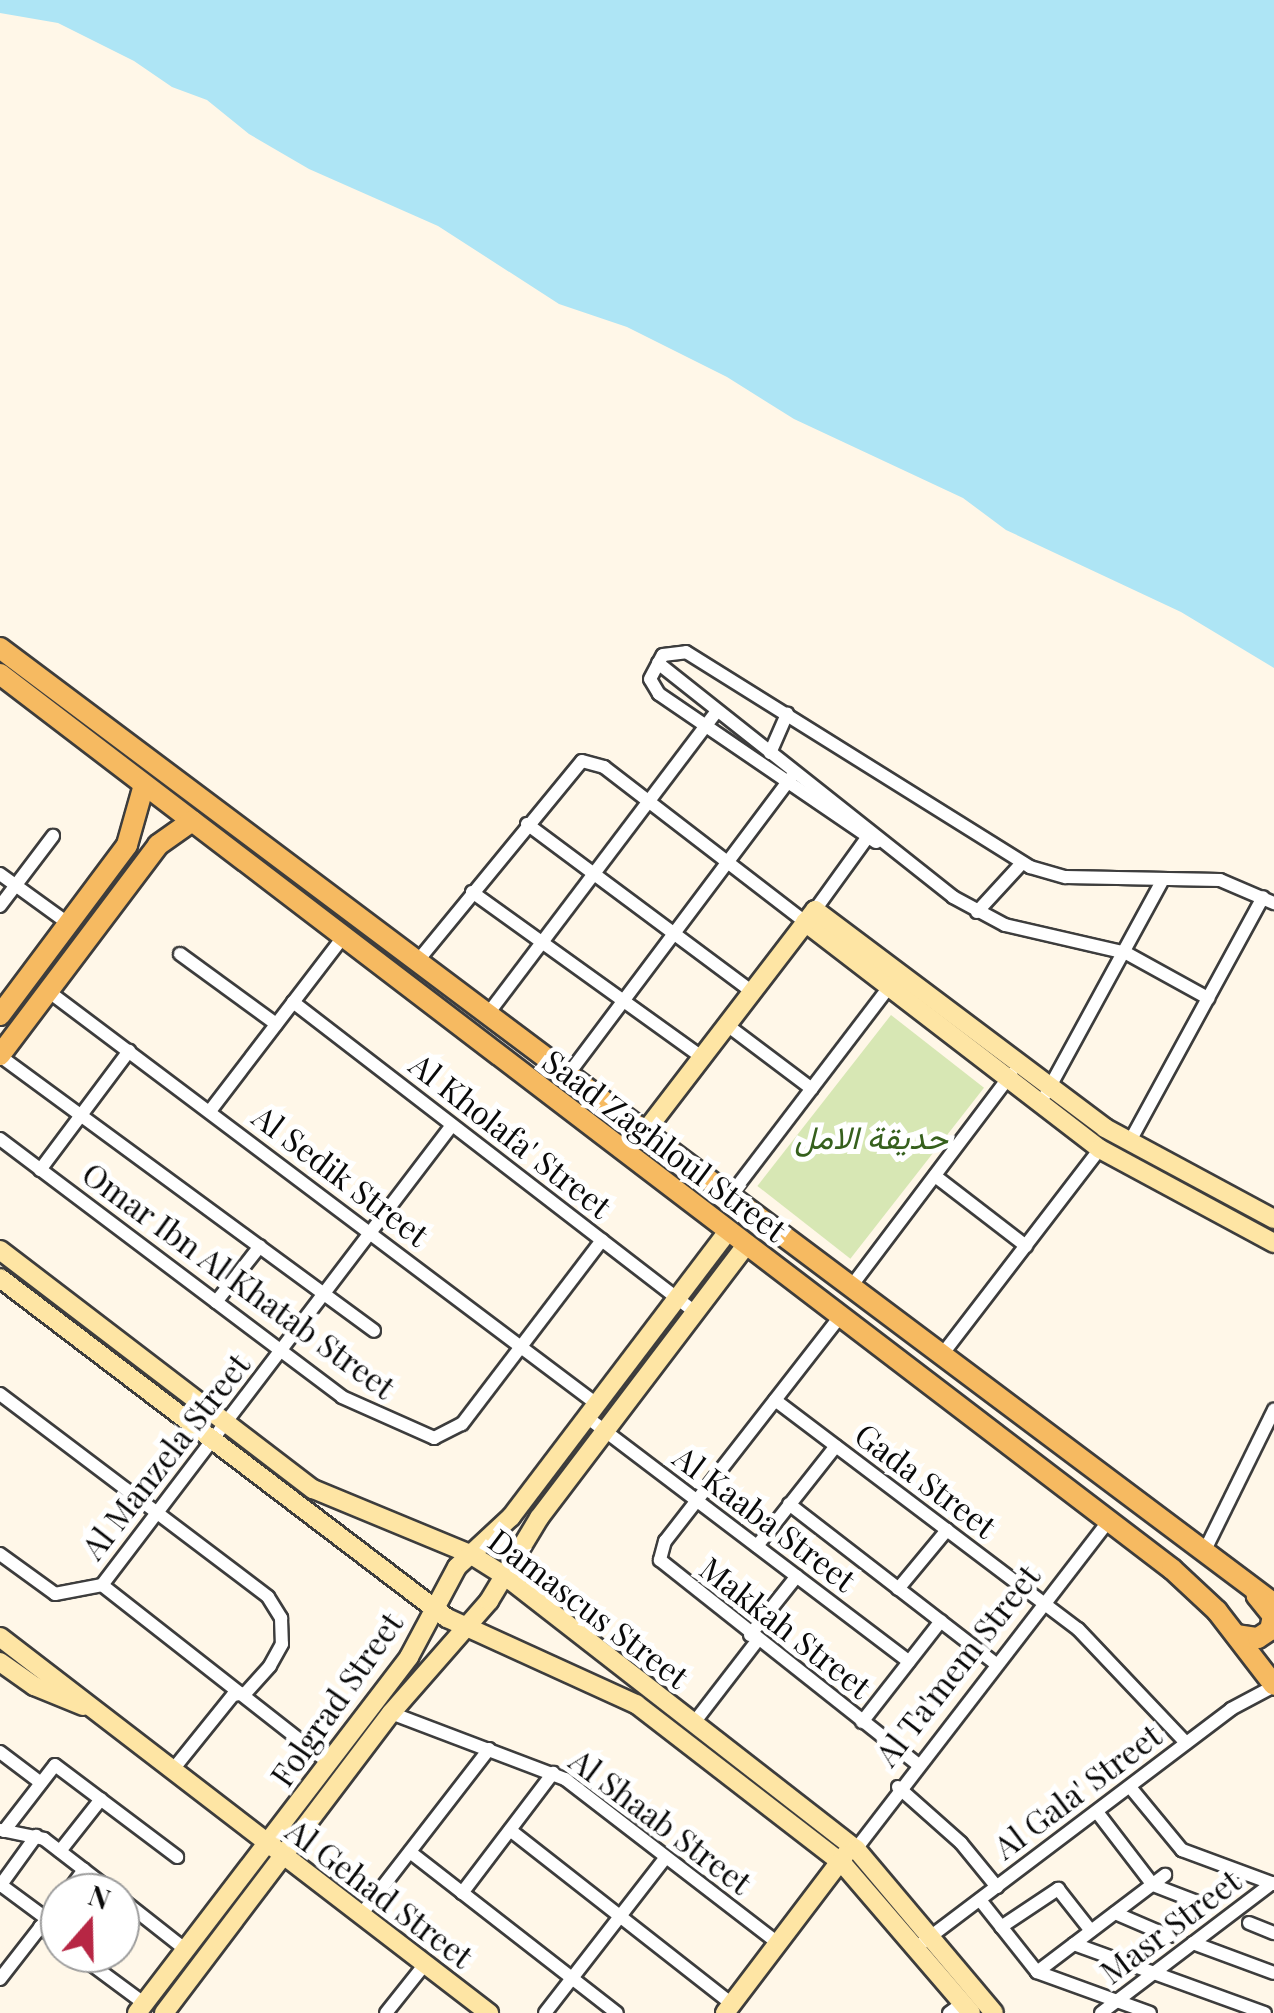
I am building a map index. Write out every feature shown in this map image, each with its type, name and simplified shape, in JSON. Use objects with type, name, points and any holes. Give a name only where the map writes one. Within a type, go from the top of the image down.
[{"type":"main road","name":"Saad Zaghloul Street","points":[[0,648],[1274,1604]]},
{"type":"main road","name":"Saad Zaghloul Street","points":[[0,674],[1184,1578],[1236,1635],[1274,1686]]},
{"type":"main road","points":[[0,1015],[127,846],[144,784]]},
{"type":"main road","points":[[0,1056],[148,858],[192,821]]},
{"type":"main road","points":[[127,846],[148,858]]},
{"type":"main road","points":[[514,1070],[531,1048]]},
{"type":"main road","points":[[1236,1635],[1262,1636],[1274,1621],[1244,1583]]},
{"type":"street","points":[[1129,1143],[1208,998],[1269,900],[1220,880],[1066,877],[1022,863],[686,652],[669,650],[658,663],[652,686],[704,729],[791,778],[978,912],[1038,935],[1126,953],[1208,998]]},
{"type":"street","points":[[658,663],[770,754],[791,778]]},
{"type":"street","points":[[487,1016],[717,711]]},
{"type":"street","points":[[770,754],[787,714]]},
{"type":"street","points":[[416,963],[582,761],[604,768],[728,863],[810,916],[893,981],[1006,1080],[1044,1096],[1274,1220]]},
{"type":"street","points":[[568,1076],[791,778]]},
{"type":"street","points":[[527,824],[752,992]]},
{"type":"street","points":[[0,906],[53,836]]},
{"type":"street","points":[[644,1133],[871,839]]},
{"type":"street","points":[[978,912],[1022,863]]},
{"type":"street","points":[[1,876],[69,924]]},
{"type":"street","points":[[1044,1096],[1163,880]]},
{"type":"street","points":[[472,892],[702,1057]]},
{"type":"street","points":[[210,1111],[343,936]]},
{"type":"street","points":[[180,954],[276,1024]]},
{"type":"street","points":[[893,981],[1018,1064],[1044,1096],[1100,1149],[1274,1243]]},
{"type":"street","points":[[729,1197],[893,981]]},
{"type":"street","name":"Al Sedik Street","points":[[48,991],[522,1346],[593,1412]]},
{"type":"street","name":"Al Kholafa' Street","points":[[293,1002],[695,1312]]},
{"type":"street","points":[[727,1024],[812,1089]]},
{"type":"street","points":[[40,1170],[129,1051]]},
{"type":"street","points":[[0,1056],[374,1332]]},
{"type":"street","points":[[850,1288],[1018,1064]]},
{"type":"street","name":"Al Manzela Street","points":[[0,1554],[55,1594],[102,1585],[452,1125]]},
{"type":"street","name":"Omar Ibn Al Khatab Street","points":[[0,1139],[362,1409],[434,1438],[454,1432],[602,1240]]},
{"type":"street","points":[[940,1356],[1100,1149]]},
{"type":"street","points":[[935,1176],[1026,1246]]},
{"type":"street","name":"Folgrad Street","points":[[141,2009],[409,1657],[470,1554],[511,1518],[729,1230]]},
{"type":"street","name":"Folgrad Street","points":[[164,2013],[391,1712],[504,1576],[531,1529],[747,1244]]},
{"type":"street","points":[[216,1302],[260,1246]]},
{"type":"street","name":"Damascus Street","points":[[0,1250],[326,1498],[470,1554],[504,1576],[763,1778],[850,1857],[924,1942],[994,2013]]},
{"type":"street","name":"Damascus Street","points":[[0,1278],[434,1609],[465,1627],[620,1694],[751,1794],[850,1857]]},
{"type":"street","points":[[696,1500],[842,1314]]},
{"type":"street","points":[[0,1394],[276,1607],[283,1631],[278,1656],[242,1694],[232,1695],[172,1771]]},
{"type":"street","name":"Gada Street","points":[[775,1400],[1090,1641],[1186,1743]]},
{"type":"street","points":[[1203,1554],[1274,1410]]},
{"type":"street","name":"Al Kaaba Street","points":[[593,1412],[606,1432],[909,1662]]},
{"type":"street","points":[[757,1546],[836,1446]]},
{"type":"street","name":"Makkah Street","points":[[696,1500],[661,1547],[670,1570],[917,1764]]},
{"type":"street","points":[[790,1504],[996,1664]]},
{"type":"street","name":"Al Ta'mem Street","points":[[729,2009],[1109,1520]]},
{"type":"street","points":[[898,1588],[947,1530]]},
{"type":"street","points":[[693,1724],[796,1576]]},
{"type":"street","points":[[102,1585],[329,1763]]},
{"type":"street","points":[[862,1722],[941,1622]]},
{"type":"street","name":"Al Gehad Street","points":[[0,1638],[266,1846],[489,2013]]},
{"type":"street","name":"Al Gehad Street","points":[[0,1662],[58,1698],[94,1708]]},
{"type":"street","name":"Al Gala' Street","points":[[924,1942],[1186,1743],[1274,1686]]},
{"type":"street","name":"Al Shaab Street","points":[[391,1712],[553,1773],[778,1943]]},
{"type":"street","points":[[360,1916],[488,1749]]},
{"type":"street","points":[[0,1752],[40,1782]]},
{"type":"street","points":[[88,1873],[36,1836],[2,1830],[55,1764],[177,1857]]},
{"type":"street","points":[[462,1892],[553,1773]]},
{"type":"street","points":[[751,1794],[763,1778]]},
{"type":"street","points":[[898,1788],[952,1832],[997,1887]]},
{"type":"street","points":[[1130,1788],[1182,1850],[1273,1884]]},
{"type":"street","points":[[60,1850],[101,1798]]},
{"type":"street","points":[[1097,1812],[1153,1884],[1205,1905]]},
{"type":"street","points":[[510,1830],[729,2009]]},
{"type":"street","points":[[36,1836],[0,1886],[40,1920]]},
{"type":"street","points":[[410,1852],[617,2013]]},
{"type":"street","points":[[545,2013],[666,1857]]},
{"type":"street","points":[[1037,1972],[1165,1875]]},
{"type":"street","name":"Masr Street","points":[[1100,2013],[1273,1884]]},
{"type":"street","points":[[1001,1927],[1058,1890],[1091,1931]]},
{"type":"street","points":[[980,1900],[1037,1972],[1150,2013]]},
{"type":"street","points":[[1115,1913],[1170,1936]]},
{"type":"street","points":[[140,1914],[186,1950]]},
{"type":"street","points":[[1248,1924],[1274,1933]]},
{"type":"street","points":[[0,1979],[40,1928]]},
{"type":"street","name":"Damascus Street","points":[[924,1942],[961,2010]]},
{"type":"street","points":[[1193,1943],[1274,1973]]},
{"type":"street","points":[[1074,1944],[1265,2013]]},
{"type":"street","points":[[386,2013],[425,1964]]},
{"type":"street","points":[[99,1973],[141,2009]]},
{"type":"green space","name":"حديقة الامل","points":[[891,1015],[984,1088],[850,1259],[757,1186]]},
{"type":"water","points":[[0,0],[1274,0],[1274,668],[1181,612],[1006,530],[963,498],[794,419],[727,377],[627,327],[559,304],[438,226],[309,169],[249,134],[207,100],[172,87],[134,61],[58,23],[0,13]]}]
